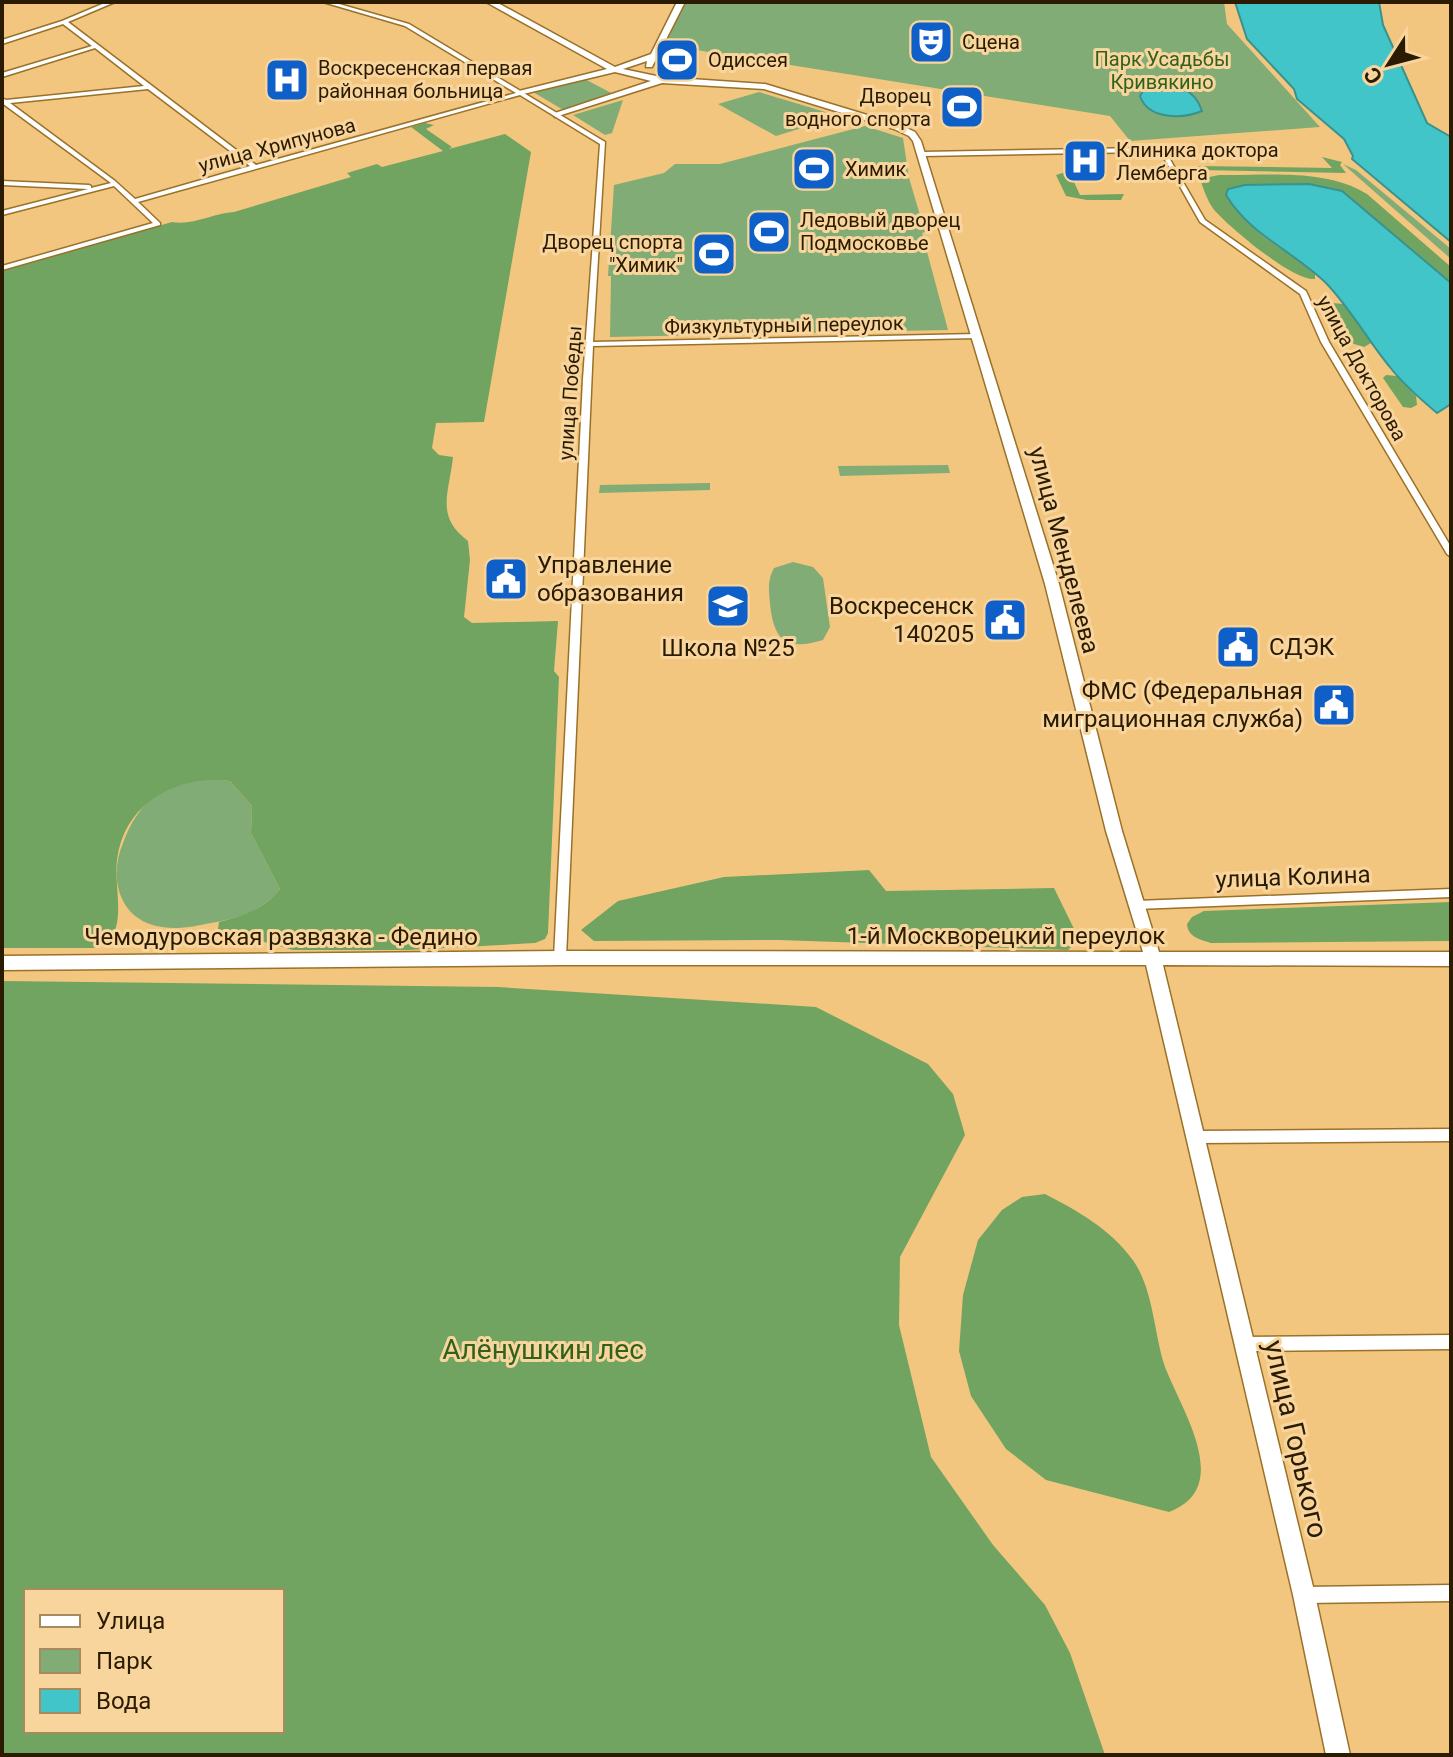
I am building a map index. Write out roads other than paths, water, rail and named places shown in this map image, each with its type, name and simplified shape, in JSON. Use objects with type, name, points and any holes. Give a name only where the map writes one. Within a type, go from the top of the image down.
[{"type":"main road","points":[[490,2],[613,70],[661,80],[765,87],[904,130],[914,136],[923,154]]},
{"type":"main road","points":[[661,80],[648,70],[681,2]]},
{"type":"main road","points":[[522,93],[613,70],[655,55]]},
{"type":"main road","points":[[558,115],[660,83],[661,80]]},
{"type":"main road","name":"улица Менделеева","points":[[923,154],[1052,584],[1114,831],[1153,959]]},
{"type":"main road","name":"1-й Москворецкий переулок","points":[[560,958],[1451,959]]},
{"type":"main road","name":"Чемодуровская развязка - Федино","points":[[2,963],[560,958]]},
{"type":"main road","name":"улица Горького","points":[[1153,959],[1304,1595],[1338,1755]]},
{"type":"street","name":"улица Победы","points":[[326,2],[407,25],[603,143],[584,446],[560,958]]},
{"type":"street","points":[[2,42],[64,22],[107,3]]},
{"type":"street","points":[[64,22],[255,167]]},
{"type":"street","points":[[2,75],[96,46]]},
{"type":"street","points":[[4,101],[150,87]]},
{"type":"street","name":"улица Хрипунова","points":[[133,201],[522,93]]},
{"type":"street","points":[[2,268],[158,224],[115,184],[4,101]]},
{"type":"street","name":"улица Докторова","points":[[923,154],[1157,152],[1168,160],[1202,221],[1303,293],[1325,342],[1451,554]]},
{"type":"street","points":[[2,183],[103,188]]},
{"type":"street","points":[[2,213],[115,184]]},
{"type":"street","name":"Физкультурный переулок","points":[[591,344],[977,336]]},
{"type":"street","name":"улица Колина","points":[[1136,905],[1451,893]]},
{"type":"street","points":[[1197,1137],[1451,1135]]},
{"type":"street","points":[[1244,1344],[1451,1342]]},
{"type":"street","points":[[1304,1595],[1451,1593]]},
{"type":"water","points":[[1235,2],[1379,2],[1383,25],[1427,123],[1451,137],[1451,242],[1352,159],[1344,139],[1297,99],[1294,89],[1247,39]]},
{"type":"water","points":[[1169,86],[1189,92],[1202,111],[1167,116],[1150,110],[1140,96],[1144,89]]},
{"type":"water","points":[[1309,184],[1342,191],[1451,283],[1451,404],[1437,413],[1394,373],[1326,283],[1259,232],[1226,195],[1228,189],[1245,185]]},
{"type":"place","name":"Сцена","points":[[931,42]]},
{"type":"place","name":"Одиссея","points":[[677,60]]},
{"type":"place","name":"Воскресенская первая районная больница","points":[[287,80]]},
{"type":"place","name":"Дворец водного спорта","points":[[962,107]]},
{"type":"place","name":"Клиника доктора Лемберга","points":[[1085,161]]},
{"type":"place","name":"Химик","points":[[814,169]]},
{"type":"place","name":"Ледовый дворец Подмосковье","points":[[769,232]]},
{"type":"place","name":"Дворец спорта \"Химик\"","points":[[714,254]]},
{"type":"place","name":"Управление образования","points":[[506,579]]},
{"type":"place","name":"Школа №25","points":[[728,606]]},
{"type":"place","name":"Воскресенск 140205","points":[[1005,620]]},
{"type":"place","name":"СДЭК","points":[[1238,647]]},
{"type":"place","name":"ФМС (Федеральная миграционная служба)","points":[[1334,705]]},
{"type":"park label","name":"Парк Усадьбы Кривякино","points":[[1162,70]]},
{"type":"park label","name":"Алёнушкин лес","points":[[543,1349]]}]
